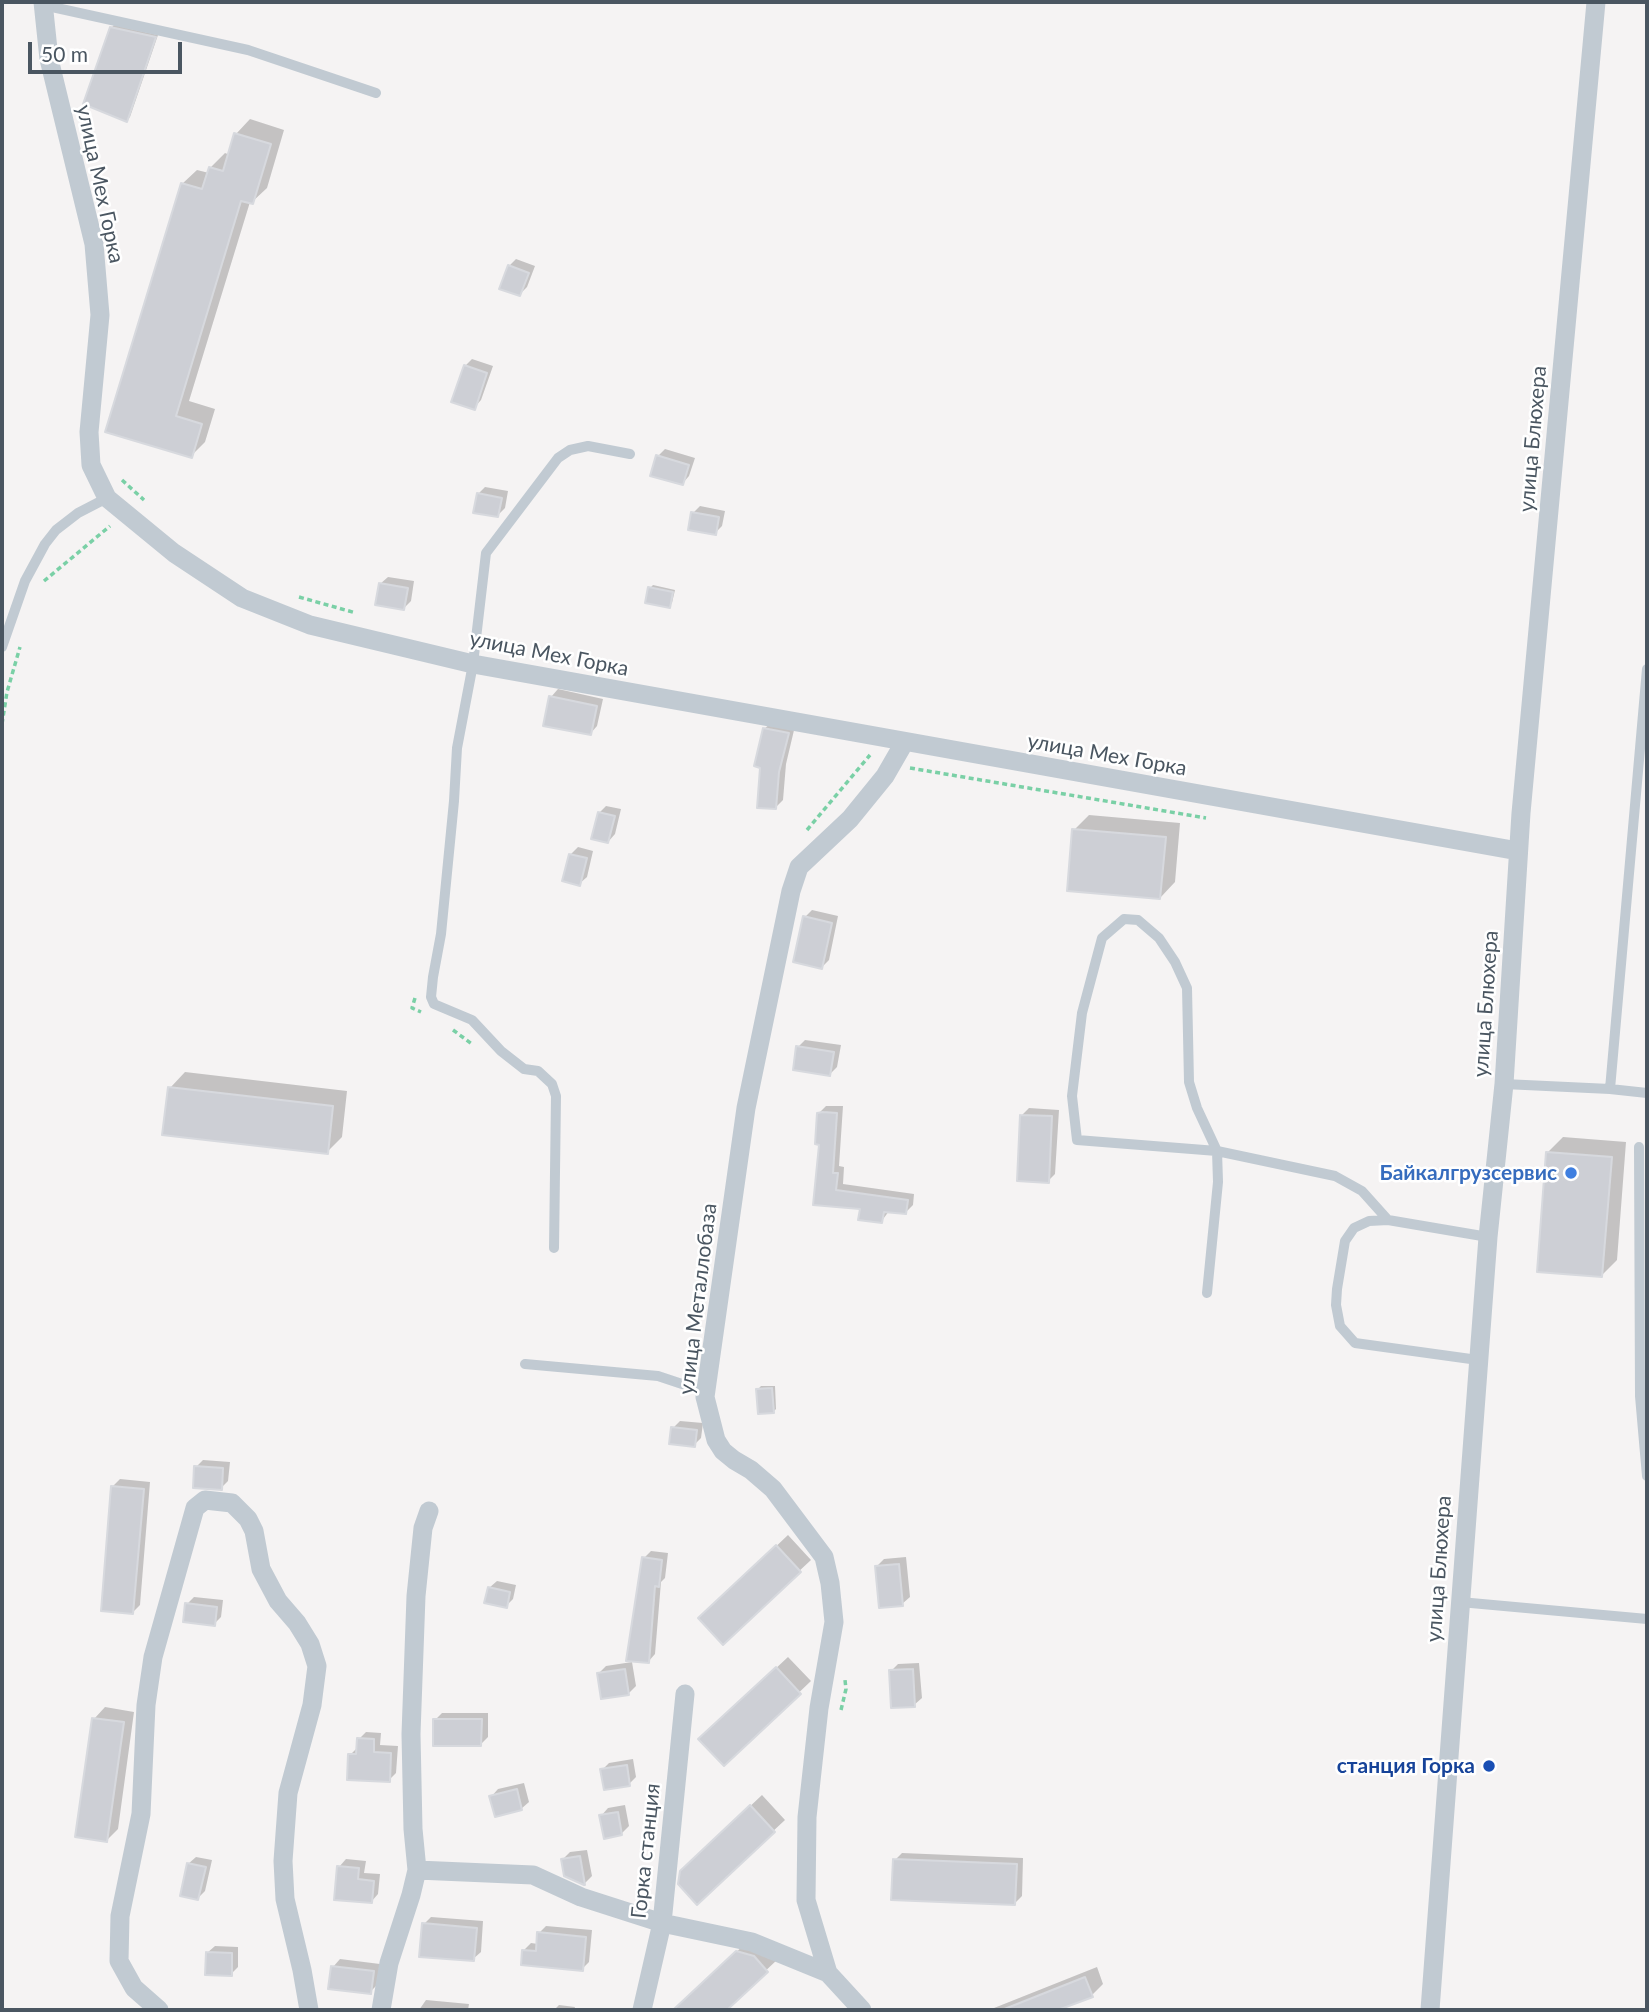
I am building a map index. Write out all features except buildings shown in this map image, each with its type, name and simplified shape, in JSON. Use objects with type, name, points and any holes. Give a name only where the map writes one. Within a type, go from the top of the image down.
[{"type":"street","name":"улица Блюхера","points":[[1430,2010],[1478,1360],[1504,1084],[1518,851],[1596,2]]},
{"type":"street","name":"улица Мех Горка","points":[[43,3],[49,59],[94,244],[100,316],[89,432],[92,465],[101,501],[242,598],[310,625],[472,664],[900,751],[1518,851]]},
{"type":"street","name":"улица Металлобаза","points":[[862,2010],[828,1973],[806,1900],[807,1817],[819,1708],[834,1622],[831,1583],[824,1557],[773,1489],[723,1451],[716,1440],[705,1397],[746,1108],[790,891],[799,867],[850,819],[885,776],[900,751]]},
{"type":"street","points":[[159,2010],[134,1987],[119,1961],[120,1916],[141,1814],[146,1705],[153,1657],[195,1508],[205,1500],[232,1503],[248,1519],[254,1531],[261,1569],[278,1601],[297,1623],[310,1644],[317,1666],[312,1705],[288,1793],[283,1861],[285,1899],[303,1970],[309,2010]]},
{"type":"street","points":[[381,2010],[389,1964],[417,1870],[413,1829],[411,1734],[416,1597],[423,1528],[429,1511]]},
{"type":"street","name":"Горка станция","points":[[642,2010],[662,1923],[685,1694]]},
{"type":"street","points":[[417,1870],[533,1875],[581,1897],[662,1923],[752,1942],[828,1973]]},
{"type":"lane","points":[[43,3],[248,50],[376,93]]},
{"type":"lane","points":[[554,1248],[556,1096],[552,1084],[538,1071],[524,1069],[501,1051],[472,1020],[435,1004],[431,997],[444,898],[457,748],[472,664],[486,553],[558,458],[570,450],[588,446],[630,454]]},
{"type":"lane","points":[[2,647],[25,581],[45,544],[56,530],[101,501]]},
{"type":"lane","points":[[1610,1089],[1647,669]]},
{"type":"lane","points":[[1207,1293],[1218,1182],[1217,1150],[1189,1082],[1186,988],[1175,962],[1159,938],[1138,920],[1124,919],[1102,938],[1082,1013],[1072,1096],[1077,1140],[1217,1150],[1335,1176],[1362,1191],[1388,1220]]},
{"type":"lane","points":[[1504,1084],[1647,1093]]},
{"type":"lane","points":[[1639,1147],[1640,1396],[1647,1476]]},
{"type":"lane","points":[[1478,1360],[1355,1343],[1340,1326],[1336,1305],[1337,1289],[1345,1241],[1354,1228],[1368,1221],[1388,1220],[1488,1237]]},
{"type":"lane","points":[[525,1364],[657,1376],[694,1388],[705,1397]]},
{"type":"lane","points":[[1460,1601],[1647,1619]]},
{"type":"path","points":[[118,477],[147,503]]},
{"type":"path","points":[[37,587],[115,522],[101,501]]},
{"type":"path","points":[[295,596],[361,615]]},
{"type":"path","points":[[2,724],[7,692],[22,640]]},
{"type":"path","points":[[806,831],[873,751],[900,751],[913,769],[1214,819]]},
{"type":"path","points":[[419,987],[412,1008],[423,1013]]},
{"type":"path","points":[[444,1024],[481,1052]]},
{"type":"path","points":[[840,1714],[846,1689],[845,1676]]},
{"type":"place","name":"Байкалгрузсервис","points":[[1571,1173]]},
{"type":"place","name":"станция Горка","points":[[1489,1766]]}]
